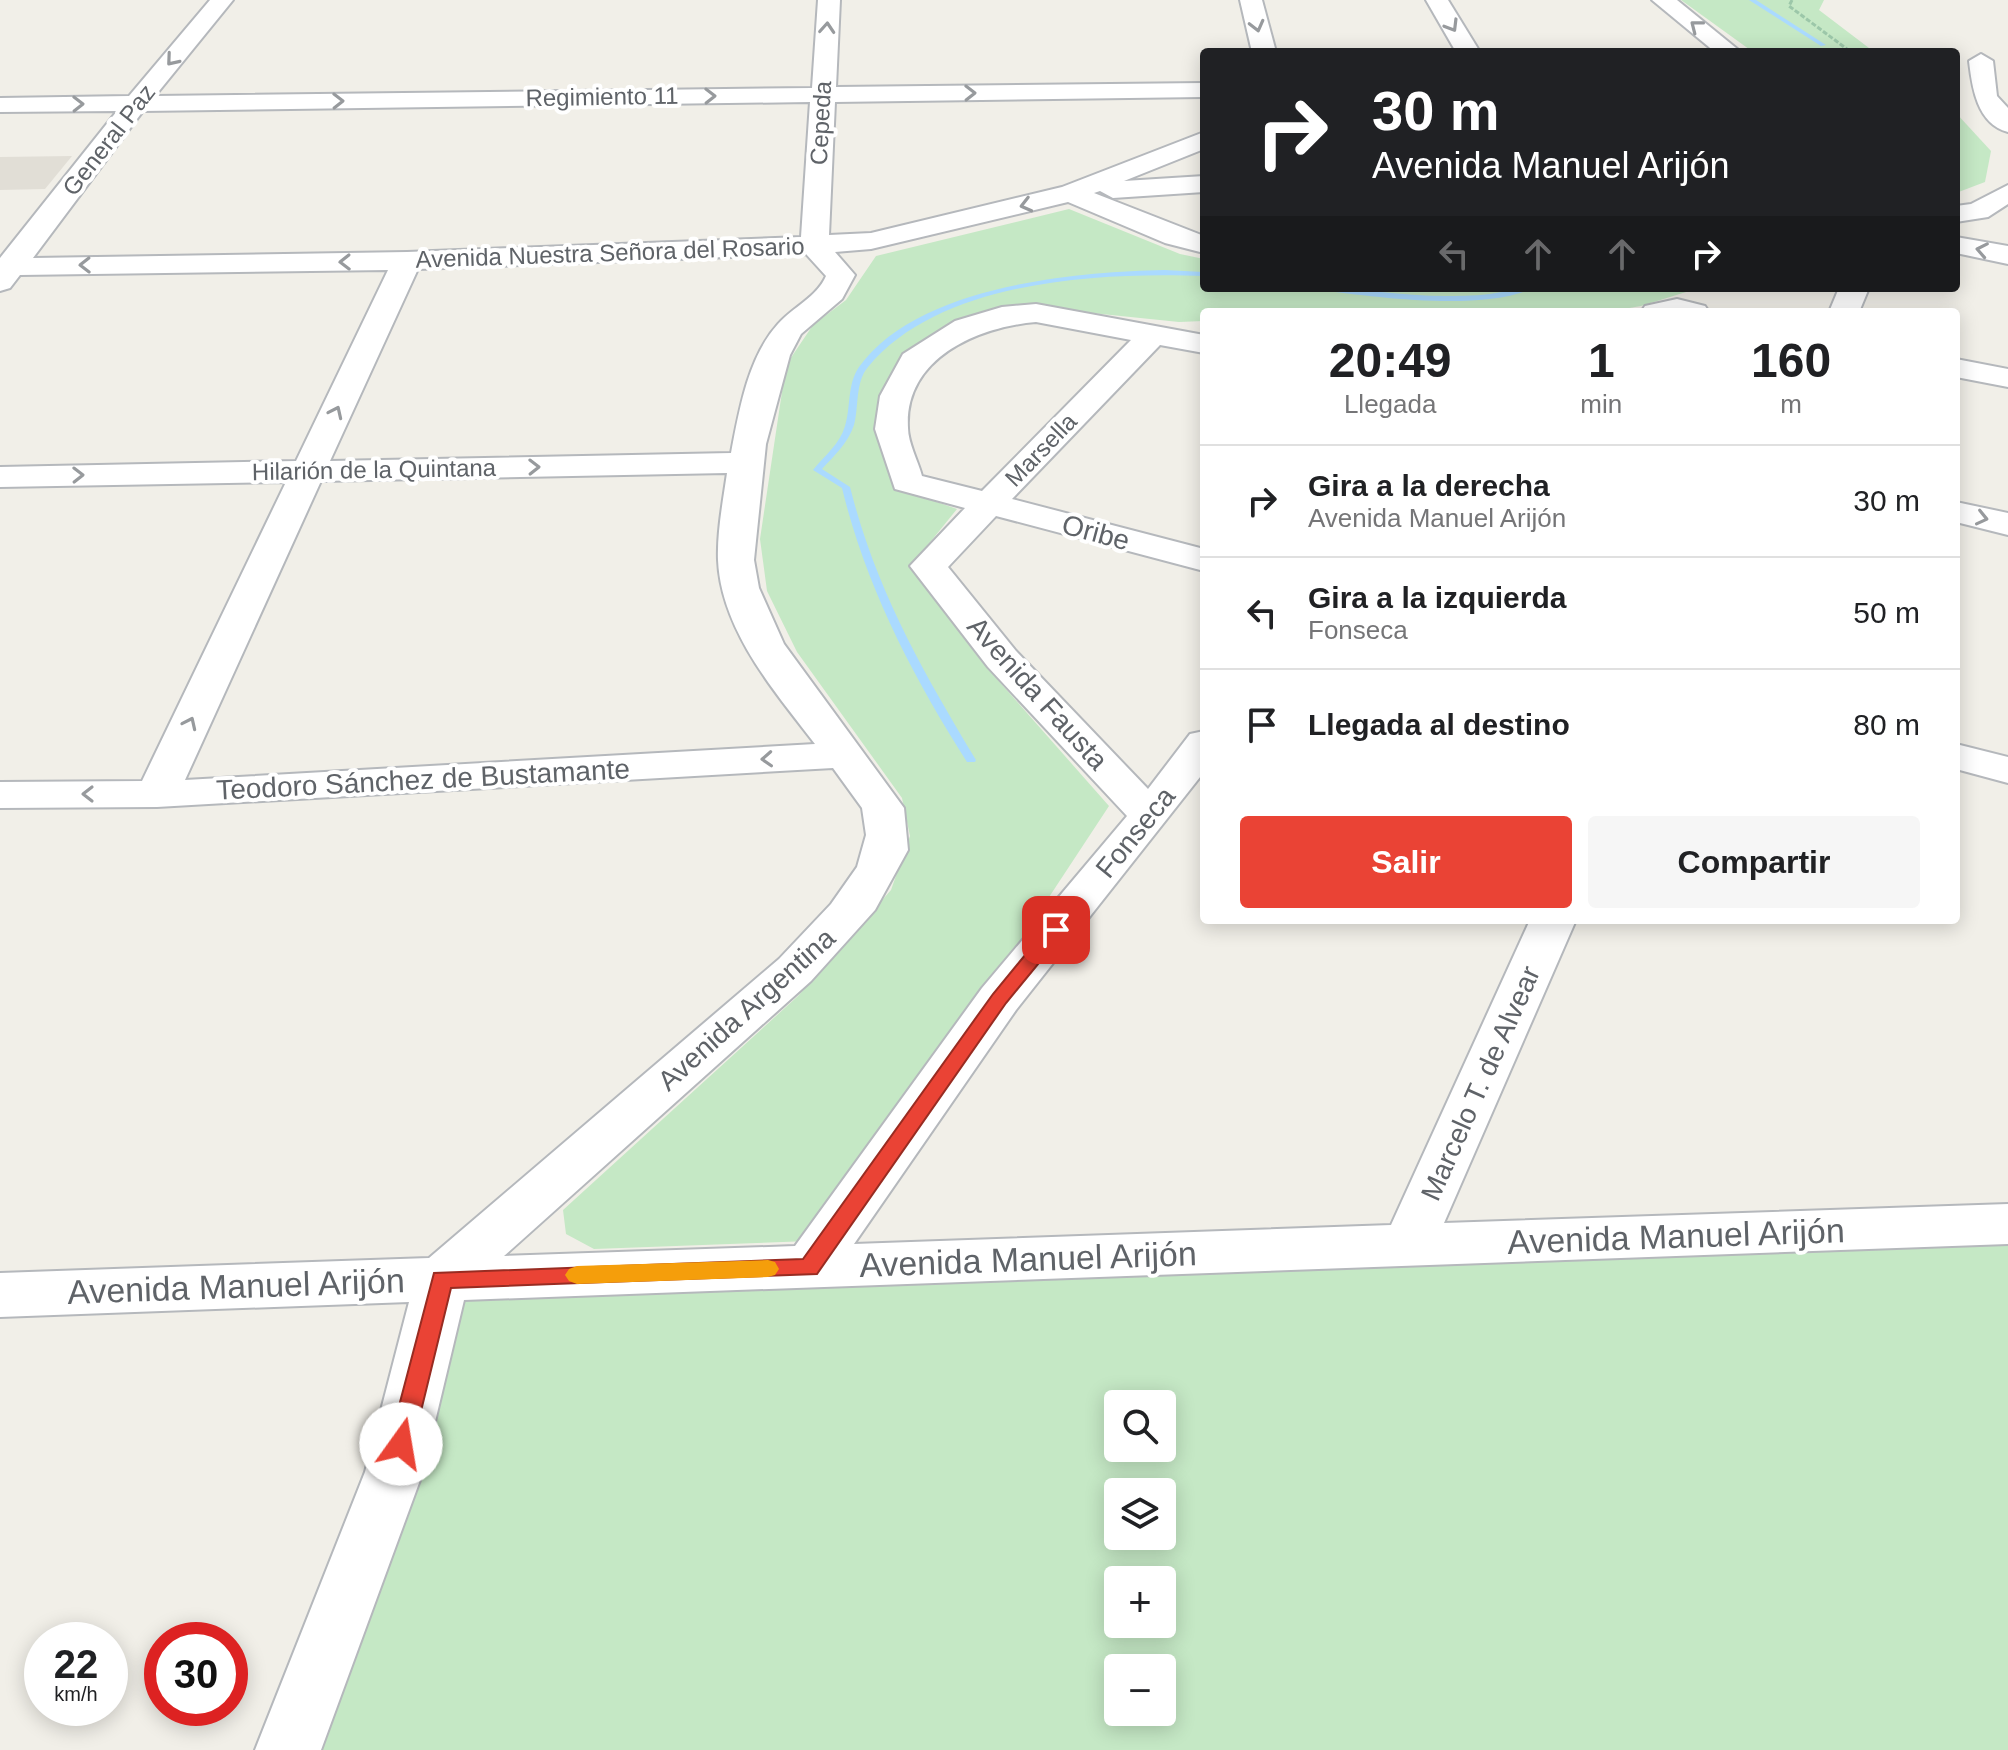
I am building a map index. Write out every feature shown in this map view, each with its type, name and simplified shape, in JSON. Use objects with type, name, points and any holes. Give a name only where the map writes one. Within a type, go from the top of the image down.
[{"type":"street","name":"General Paz","points":[[4,272],[136,103],[222,0]]},
{"type":"street","name":"Cepeda","points":[[814,246],[829,0]]},
{"type":"street","points":[[1251,0],[1263,48]]},
{"type":"street","points":[[1437,0],[1466,48]]},
{"type":"street","points":[[1663,0],[1724,48]]},
{"type":"street","points":[[1960,61],[2008,65]]},
{"type":"street","points":[[1981,61],[1985,97],[2008,124]]},
{"type":"street","name":"Regimiento 11","points":[[0,105],[1200,90]]},
{"type":"street","name":"Avenida Nuestra Señora del Rosario","points":[[4,272],[407,261],[814,246],[871,241],[1071,193],[1200,142]]},
{"type":"street","points":[[1071,193],[1200,184]]},
{"type":"street","points":[[1071,193],[1175,237],[1200,244]]},
{"type":"street","points":[[1960,213],[1978,211],[2008,193]]},
{"type":"street","name":"Avenida Argentina","points":[[442,1279],[795,970],[842,920],[871,880],[887,848],[885,810],[769,651],[746,603],[736,562],[748,463],[768,364],[785,334],[837,287],[841,275],[814,246]]},
{"type":"street","points":[[1960,246],[2008,255]]},
{"type":"street","points":[[157,794],[407,261]]},
{"type":"street","points":[[988,504],[907,482],[891,429],[896,396],[914,361],[966,327],[1002,316],[1036,313],[1200,343]]},
{"type":"street","name":"Marsella","points":[[928,566],[1155,333]]},
{"type":"street","points":[[1960,369],[2008,378]]},
{"type":"street","name":"Hilarión de la Quintana","points":[[0,477],[748,463]]},
{"type":"street","name":"Oribe","points":[[988,504],[1200,559]]},
{"type":"street","points":[[1960,513],[2008,524]]},
{"type":"street","name":"Avenida Fausta","points":[[928,566],[1002,659],[1150,816]]},
{"type":"street","name":"Fonseca","points":[[809,1267],[999,999],[1150,816],[1200,748]]},
{"type":"street","name":"Teodoro Sánchez de Bustamante","points":[[0,795],[157,794],[845,755]]},
{"type":"street","points":[[1960,757],[2008,770]]},
{"type":"street","name":"Marcelo T. de Alvear","points":[[1408,1246],[1551,924]]},
{"type":"street","name":"Avenida Manuel Arijón","points":[[0,1295],[2008,1224]]},
{"type":"street","points":[[288,1750],[394,1472],[442,1279]]},
{"type":"path","points":[[1792,0],[1789,6],[1846,48]]},
{"type":"shaded area","points":[[72,156],[45,189],[0,190],[0,157]]},
{"type":"green space","points":[[1681,0],[1824,0],[1819,10],[1869,48],[1747,48]]},
{"type":"green space","points":[[1960,117],[1991,151],[1985,182],[1960,191]]},
{"type":"green space","points":[[1069,209],[1180,254],[1200,258],[1200,292],[1686,292],[1629,308],[1200,308],[1200,321],[1179,322],[1053,309],[960,324],[883,429],[894,487],[957,509],[910,567],[982,662],[1109,806],[984,996],[810,1241],[594,1249],[566,1234],[563,1210],[798,996],[891,890],[910,836],[902,798],[797,652],[767,591],[760,539],[786,365],[813,325],[846,300],[876,256]]},
{"type":"green space","points":[[2008,1224],[2008,1750],[288,1750],[442,1279]]},
{"type":"waterway","points":[[1752,0],[1823,45]]},
{"type":"waterway","points":[[971,760],[914,662],[881,594],[855,523],[846,487],[817,470],[847,432],[859,374],[891,339],[929,316],[972,299],[1020,286],[1070,278],[1119,273],[1200,274]]},
{"type":"waterway","points":[[1353,292],[1426,298],[1482,297],[1514,292]]},
{"type":"slow traffic","points":[[577,1275],[768,1269]]},
{"type":"route","points":[[401,1444],[426,1332],[442,1279],[809,1267],[999,999],[1056,930]]}]
